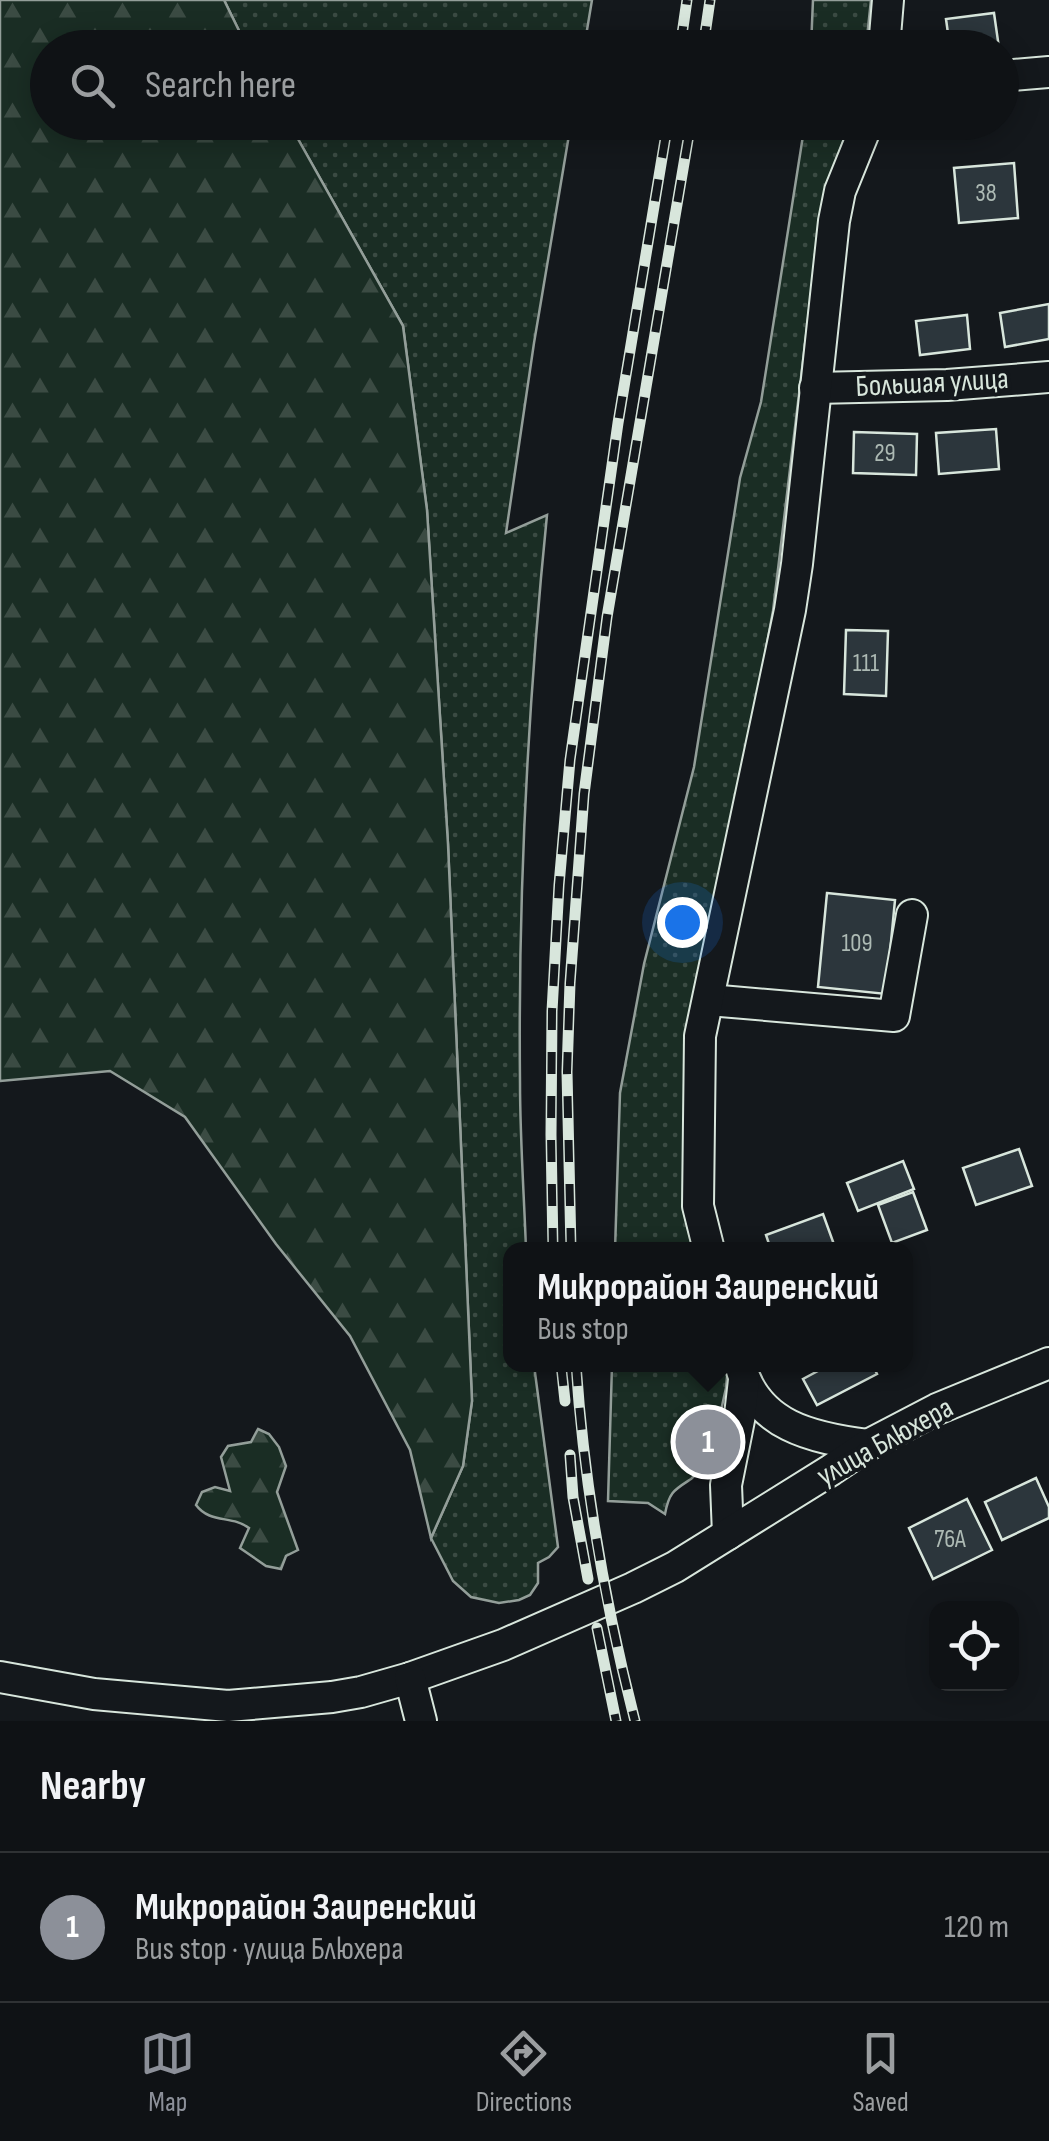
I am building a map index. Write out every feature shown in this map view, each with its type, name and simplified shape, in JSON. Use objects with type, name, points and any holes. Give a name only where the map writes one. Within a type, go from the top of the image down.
[{"type":"street","points":[[886,30],[888,0]]},
{"type":"street","points":[[1019,75],[1049,72]]},
{"type":"street","points":[[707,1242],[698,1206],[700,1036],[790,610],[834,221],[840,191],[861,140]]},
{"type":"street","name":"Большая улица","points":[[815,388],[908,387],[1049,376]]},
{"type":"street","points":[[709,1000],[894,1016],[912,915]]},
{"type":"street","name":"улица Блюхера","points":[[0,1677],[94,1694],[228,1706],[361,1692],[410,1678],[572,1616],[675,1567],[868,1444],[937,1409],[1049,1363]]},
{"type":"street","points":[[742,1372],[757,1401],[795,1429],[826,1440],[868,1444]]},
{"type":"street","points":[[728,1534],[726,1486],[740,1415],[742,1372]]},
{"type":"street","points":[[410,1678],[421,1721]]},
{"type":"green space","points":[[0,0],[224,0],[239,30],[30,30],[30,140],[299,140],[403,326],[427,510],[448,844],[472,1401],[463,1466],[431,1538],[410,1450],[350,1336],[276,1244],[185,1117],[110,1071],[0,1081]]},
{"type":"green space","points":[[224,0],[592,0],[587,30],[239,30]]},
{"type":"green space","points":[[813,0],[871,0],[868,30],[812,30]]},
{"type":"green space","points":[[299,140],[568,140],[506,533],[547,515],[534,656],[523,870],[520,1104],[526,1242],[503,1242],[503,1372],[535,1372],[558,1547],[538,1563],[538,1583],[530,1595],[499,1603],[471,1597],[453,1581],[431,1538],[463,1466],[472,1401],[448,844],[427,510],[403,326]]},
{"type":"green space","points":[[802,140],[844,140],[817,244],[773,611],[694,1037],[700,1242],[615,1242],[620,1093],[644,964],[694,767],[740,478],[761,402]]},
{"type":"green space","points":[[612,1372],[727,1372],[718,1424],[698,1423],[694,1457],[710,1459],[673,1492],[665,1514],[648,1503],[608,1501]]},
{"type":"green space","points":[[258,1429],[269,1434],[279,1447],[286,1466],[277,1492],[298,1550],[286,1556],[281,1569],[266,1566],[240,1548],[249,1528],[208,1515],[196,1505],[202,1492],[215,1487],[230,1491],[221,1457],[228,1446],[251,1442]]},
{"type":"building","points":[[994,13],[996,30],[948,30],[946,19]]},
{"type":"building","points":[[1014,163],[1018,218],[959,223],[954,168]]},
{"type":"building","points":[[1049,304],[1049,339],[1005,347],[1000,313]]},
{"type":"building","points":[[967,315],[970,349],[920,355],[916,321]]},
{"type":"building","points":[[996,429],[999,469],[939,474],[936,433]]},
{"type":"building","points":[[854,432],[917,434],[916,475],[853,473]]},
{"type":"building","points":[[846,630],[888,631],[886,696],[844,694]]},
{"type":"building","points":[[827,893],[895,900],[886,994],[818,987]]},
{"type":"building","points":[[1019,1149],[1032,1186],[976,1205],[963,1168]]},
{"type":"building","points":[[903,1161],[914,1189],[858,1211],[847,1183]]},
{"type":"building","points":[[913,1192],[927,1230],[892,1242],[878,1205]]},
{"type":"building","points":[[823,1214],[833,1242],[768,1242],[766,1235]]},
{"type":"building","points":[[816,1372],[877,1374],[817,1405],[803,1379]]},
{"type":"building","points":[[1036,1478],[1049,1507],[1049,1518],[1002,1540],[985,1502]]},
{"type":"building","points":[[967,1499],[992,1550],[933,1579],[909,1528]]},
{"type":"railway","points":[[683,30],[687,0]]},
{"type":"railway","points":[[706,30],[710,0]]},
{"type":"railway","points":[[553,1242],[552,1011],[570,760],[618,423],[665,140]]},
{"type":"railway","points":[[571,1242],[567,1072],[584,794],[607,617],[688,140]]},
{"type":"railway","points":[[562,1372],[565,1401]]},
{"type":"railway","points":[[577,1372],[597,1544],[635,1721]]},
{"type":"railway","points":[[570,1455],[573,1497],[588,1579]]},
{"type":"railway","points":[[597,1628],[616,1721]]},
{"type":"place","name":"Микрорайон Заиренский","points":[[708,1442]]}]
